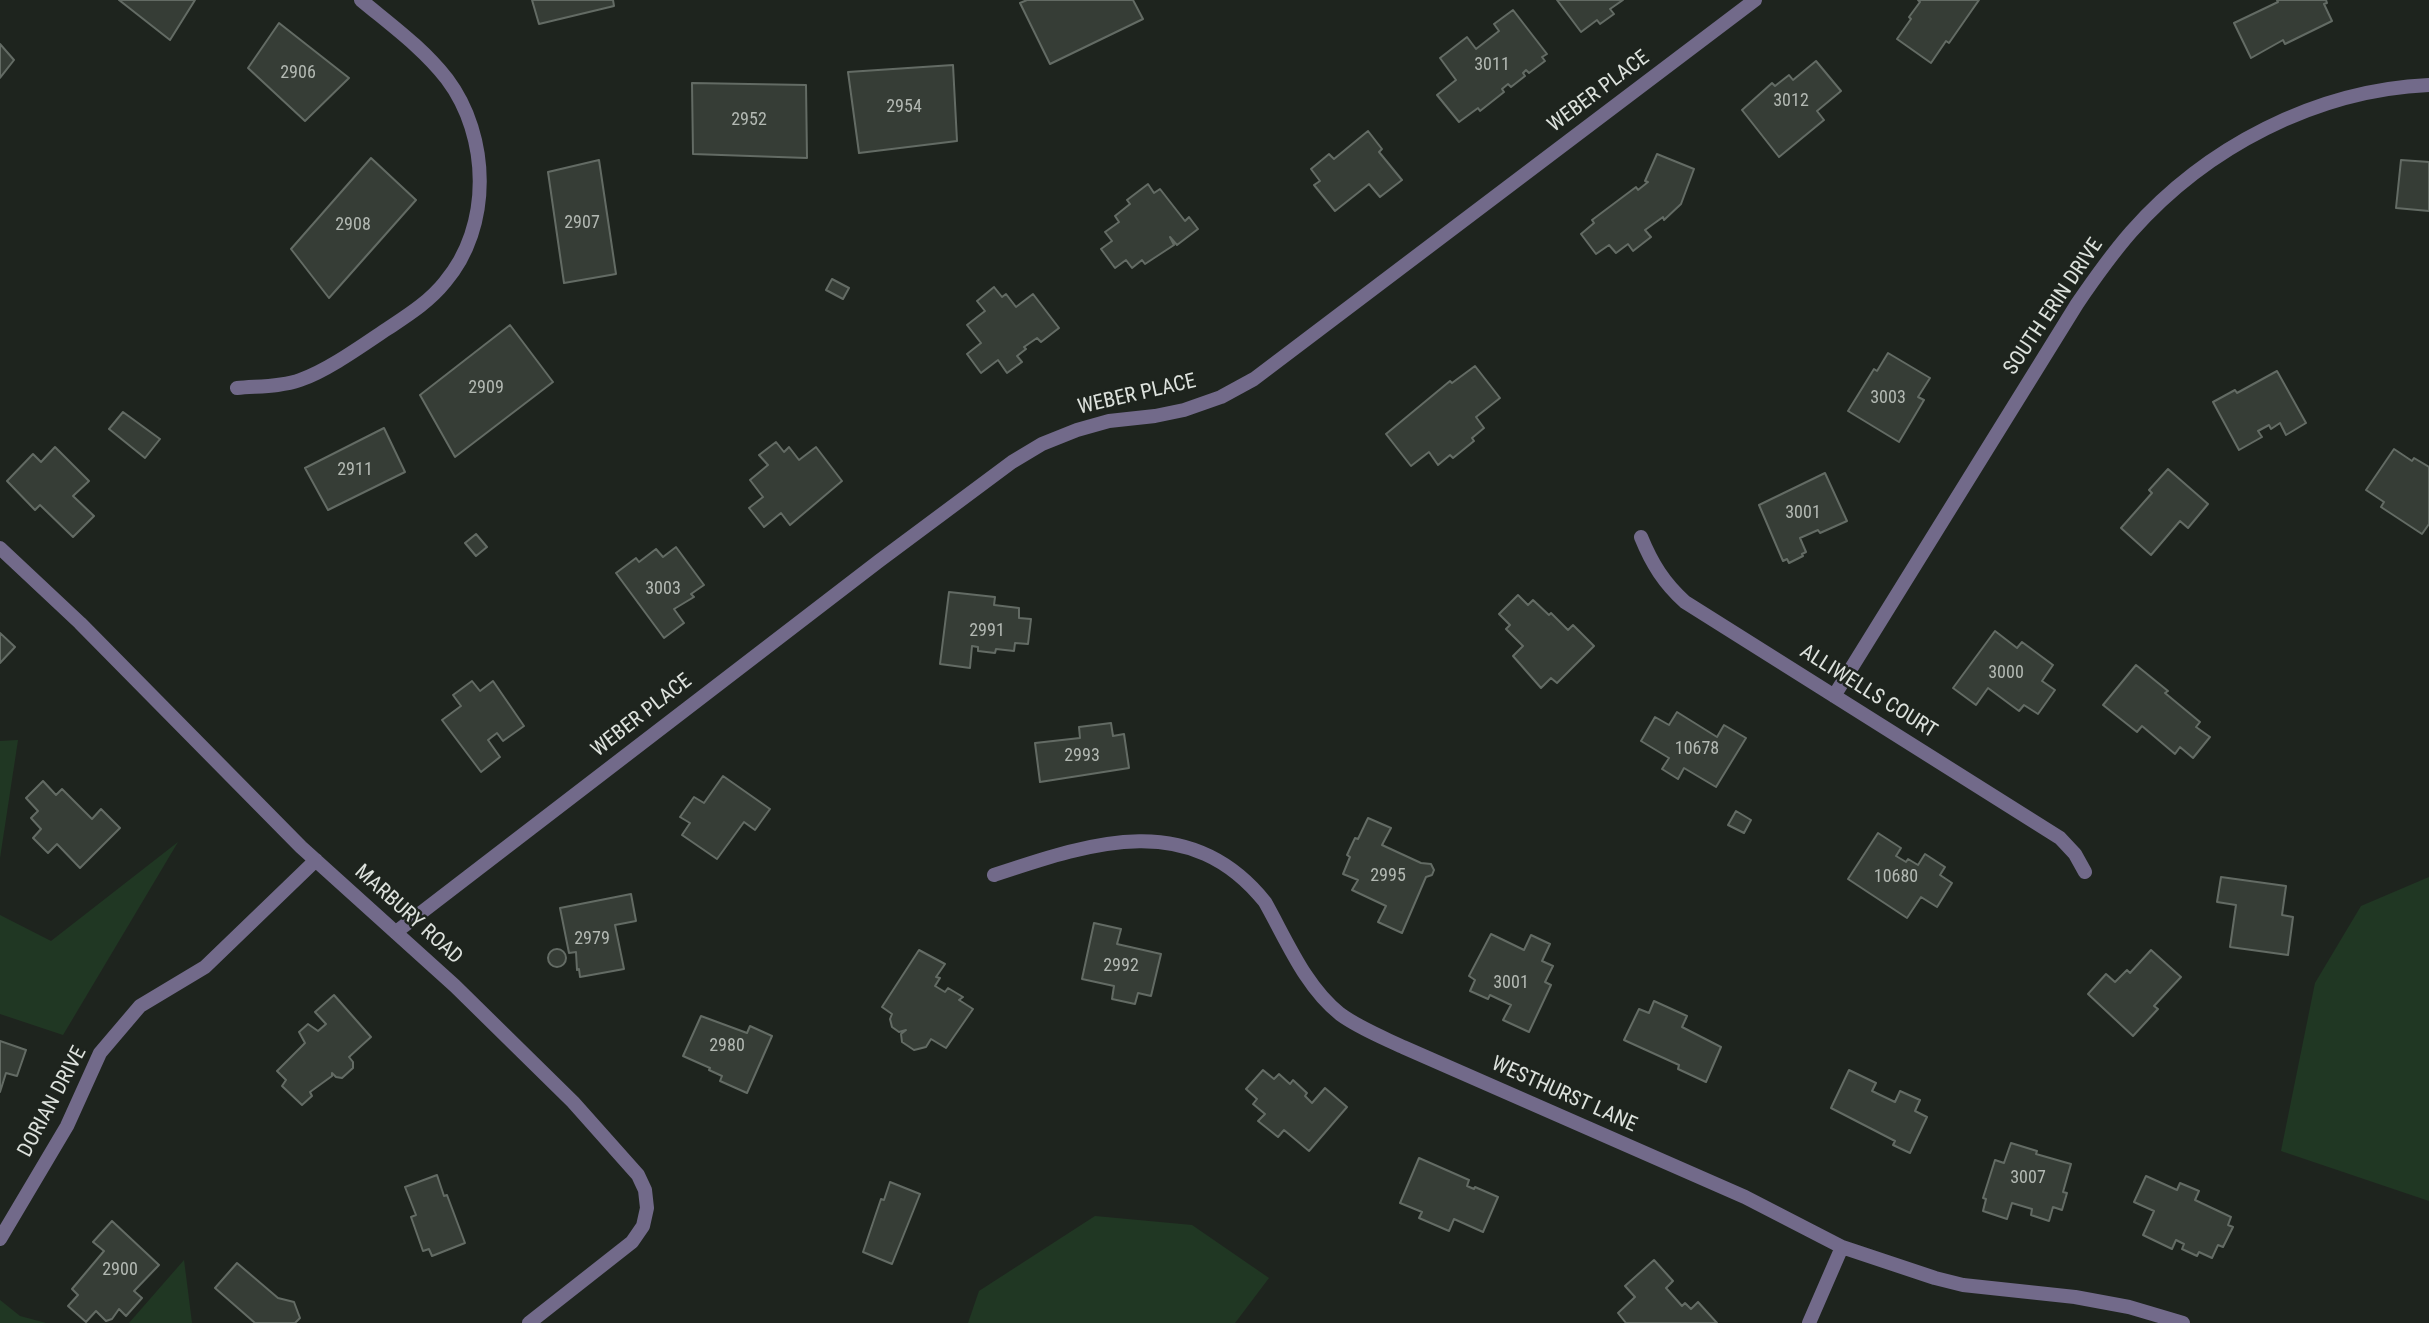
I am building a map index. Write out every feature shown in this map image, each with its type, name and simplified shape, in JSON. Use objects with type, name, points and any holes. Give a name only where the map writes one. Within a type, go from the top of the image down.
[{"type":"street","points":[[237,388],[298,381],[382,332],[418,308],[444,283],[471,237],[479,201],[479,165],[473,135],[463,107],[449,82],[431,59],[361,0]]},
{"type":"street","name":"WEBER PLACE","points":[[396,932],[1012,462],[1042,444],[1077,430],[1109,421],[1184,410],[1221,397],[1254,379],[1755,0]]},
{"type":"street","name":"SOUTH ERIN DRIVE","points":[[1834,696],[2077,304],[2132,231],[2200,169],[2242,141],[2283,120],[2321,105],[2365,93],[2429,85]]},
{"type":"street","name":"ALLIWELLS COURT","points":[[1641,537],[1656,570],[1685,602],[2060,838],[2075,854],[2085,872]]},
{"type":"street","name":"MARBURY ROAD","points":[[0,548],[80,623],[316,860],[455,986],[573,1102],[638,1175],[645,1191],[647,1208],[643,1226],[632,1242],[529,1323]]},
{"type":"street","name":"WESTHURST LANE","points":[[995,875],[1080,849],[1124,840],[1184,847],[1211,858],[1235,873],[1257,892],[1308,979],[1339,1013],[1403,1047],[1745,1197],[1842,1247],[1963,1285],[2075,1297],[2129,1307],[2183,1323]]},
{"type":"street","name":"DORIAN DRIVE","points":[[0,1240],[67,1126],[100,1053],[140,1006],[205,967],[316,860]]},
{"type":"street","points":[[1809,1323],[1842,1247]]},
{"type":"green space","points":[[18,740],[0,858],[0,741]]},
{"type":"green space","points":[[178,842],[63,1035],[0,1014],[0,915],[51,941]]},
{"type":"green space","points":[[2429,877],[2429,1201],[2281,1151],[2315,983],[2361,906]]},
{"type":"green space","points":[[1095,1216],[1192,1225],[1269,1278],[1235,1323],[968,1323],[979,1291]]},
{"type":"green space","points":[[184,1260],[192,1323],[129,1323]]},
{"type":"green space","points":[[0,1300],[20,1316],[46,1323],[0,1323]]},
{"type":"building","points":[[119,0],[195,0],[170,40]]},
{"type":"building","points":[[532,0],[613,0],[614,6],[539,24]]},
{"type":"building","points":[[1027,0],[1133,0],[1143,19],[1050,64],[1020,3]]},
{"type":"building","points":[[1557,0],[1623,0],[1610,9],[1614,14],[1600,24],[1597,20],[1581,32]]},
{"type":"building","points":[[1918,0],[1979,0],[1949,43],[1946,41],[1931,63],[1897,39],[1911,19],[1909,17],[1920,2]]},
{"type":"building","points":[[2277,0],[2326,0],[2327,3],[2324,4],[2332,21],[2285,44],[2283,40],[2251,58],[2234,23],[2278,2]]},
{"type":"building","points":[[1513,10],[1547,54],[1542,57],[1545,61],[1529,73],[1526,70],[1523,73],[1525,76],[1511,87],[1508,84],[1502,89],[1504,92],[1480,111],[1478,108],[1459,122],[1437,95],[1456,80],[1440,58],[1467,37],[1476,49],[1499,31],[1494,24]]},
{"type":"building","points":[[279,23],[349,78],[305,121],[248,68]]},
{"type":"building","points":[[0,44],[14,60],[0,78]]},
{"type":"building","points":[[1816,61],[1841,91],[1817,111],[1824,120],[1779,157],[1742,110],[1772,83],[1775,86],[1789,75],[1793,80]]},
{"type":"building","points":[[953,65],[957,141],[859,153],[848,72]]},
{"type":"building","points":[[692,83],[806,85],[807,158],[693,154]]},
{"type":"building","points":[[1368,131],[1382,149],[1379,152],[1402,180],[1380,197],[1369,184],[1335,211],[1314,185],[1320,181],[1311,169],[1329,154],[1334,159]]},
{"type":"building","points":[[1657,154],[1694,169],[1681,204],[1664,220],[1663,217],[1645,230],[1651,237],[1633,251],[1628,244],[1616,253],[1609,245],[1596,254],[1581,234],[1594,223],[1592,220],[1636,187],[1638,190],[1648,182],[1645,181]]},
{"type":"building","points":[[371,158],[416,200],[329,298],[291,249]]},
{"type":"building","points":[[599,160],[616,274],[564,283],[548,172]]},
{"type":"building","points":[[2401,160],[2429,162],[2429,211],[2396,208]]},
{"type":"building","points":[[1148,184],[1154,193],[1160,189],[1185,221],[1189,217],[1198,229],[1177,245],[1170,237],[1174,245],[1145,264],[1142,260],[1132,268],[1126,260],[1115,268],[1101,249],[1112,241],[1105,232],[1119,222],[1115,216],[1130,204],[1127,200]]},
{"type":"building","points":[[832,279],[849,288],[843,299],[826,290]]},
{"type":"building","points":[[994,287],[1002,297],[1006,294],[1016,307],[1033,294],[1059,328],[1041,342],[1037,338],[1024,347],[1026,349],[1017,356],[1022,362],[1007,373],[998,360],[981,373],[967,354],[981,343],[967,325],[985,311],[977,301]]},
{"type":"building","points":[[510,325],[553,382],[455,457],[420,395]]},
{"type":"building","points":[[1888,353],[1930,378],[1918,397],[1924,400],[1899,442],[1848,411],[1874,369],[1877,371]]},
{"type":"building","points":[[1475,366],[1500,398],[1476,417],[1484,428],[1472,438],[1474,441],[1453,458],[1450,455],[1438,465],[1429,452],[1411,466],[1386,434],[1450,381],[1452,383]]},
{"type":"building","points":[[2277,371],[2306,423],[2286,435],[2280,423],[2271,429],[2269,425],[2258,431],[2262,437],[2239,450],[2213,402],[2235,390],[2237,393]]},
{"type":"building","points":[[123,412],[160,439],[145,458],[109,429]]},
{"type":"building","points":[[384,428],[405,472],[328,510],[305,468]]},
{"type":"building","points":[[776,442],[784,452],[789,447],[799,460],[816,447],[842,481],[790,525],[781,513],[764,527],[749,508],[763,497],[750,480],[768,465],[759,455]]},
{"type":"building","points":[[55,447],[89,481],[73,496],[94,516],[73,537],[40,505],[35,510],[7,481],[33,454],[41,462]]},
{"type":"building","points":[[2394,449],[2412,461],[2414,458],[2429,467],[2429,524],[2422,534],[2381,507],[2384,502],[2366,490]]},
{"type":"building","points":[[2168,469],[2208,504],[2188,528],[2180,521],[2151,555],[2121,528],[2152,493],[2149,490]]},
{"type":"building","points":[[1825,473],[1847,521],[1820,533],[1818,530],[1800,538],[1806,552],[1789,563],[1787,559],[1783,561],[1759,505]]},
{"type":"building","points":[[476,534],[487,547],[476,556],[465,543]]},
{"type":"building","points":[[676,547],[704,585],[691,594],[694,597],[674,609],[684,623],[664,638],[616,573],[636,558],[639,562],[656,549],[663,557]]},
{"type":"building","points":[[949,592],[995,597],[994,605],[1019,608],[1019,618],[1031,619],[1028,644],[1015,643],[1014,651],[996,649],[995,653],[978,651],[978,647],[972,646],[970,668],[940,664]]},
{"type":"building","points":[[1518,595],[1528,605],[1533,600],[1568,630],[1573,625],[1594,646],[1557,683],[1551,678],[1541,688],[1513,656],[1523,646],[1506,629],[1510,625],[1499,614]]},
{"type":"building","points":[[1995,631],[2017,648],[2022,642],[2053,665],[2042,681],[2055,690],[2038,714],[2024,705],[2019,711],[1988,688],[1976,705],[1953,688]]},
{"type":"building","points":[[0,633],[15,647],[0,663]]},
{"type":"building","points":[[2136,665],[2200,722],[2196,727],[2210,737],[2193,758],[2180,747],[2175,754],[2142,726],[2137,732],[2103,705]]},
{"type":"building","points":[[472,681],[480,691],[493,681],[524,726],[503,741],[497,733],[488,740],[500,757],[481,772],[442,720],[461,706],[453,695]]},
{"type":"building","points":[[1677,712],[1717,737],[1724,725],[1746,738],[1716,787],[1684,768],[1678,779],[1662,769],[1669,758],[1641,741],[1655,717],[1669,725]]},
{"type":"building","points":[[1111,723],[1113,736],[1124,734],[1129,768],[1040,782],[1035,743],[1080,738],[1079,727]]},
{"type":"building","points":[[723,776],[770,809],[755,830],[744,822],[717,859],[682,835],[690,823],[680,817],[694,797],[704,803]]},
{"type":"building","points":[[43,781],[56,795],[62,789],[92,819],[101,809],[120,828],[80,868],[57,844],[48,853],[33,838],[41,829],[31,818],[38,811],[26,798]]},
{"type":"building","points":[[1736,811],[1751,820],[1744,833],[1728,825]]},
{"type":"building","points":[[1368,818],[1391,828],[1382,845],[1421,863],[1431,864],[1434,870],[1432,875],[1426,877],[1402,933],[1378,922],[1386,906],[1352,890],[1358,880],[1343,874],[1350,857],[1347,855]]},
{"type":"building","points":[[1878,833],[1901,848],[1896,856],[1906,862],[1908,859],[1918,865],[1925,854],[1945,867],[1940,875],[1952,883],[1937,907],[1921,897],[1907,918],[1848,879]]},
{"type":"building","points":[[2221,877],[2286,886],[2282,915],[2293,917],[2288,955],[2230,947],[2236,905],[2217,902]]},
{"type":"building","points":[[631,894],[636,921],[615,925],[624,969],[580,977],[576,952],[569,953],[560,908]]},
{"type":"building","points":[[1094,923],[1121,929],[1117,944],[1161,954],[1151,996],[1138,993],[1135,1004],[1112,999],[1114,986],[1082,979]]},
{"type":"building","points":[[1491,934],[1524,950],[1531,935],[1550,944],[1542,961],[1553,966],[1545,982],[1551,985],[1529,1032],[1503,1020],[1511,1005],[1490,995],[1488,999],[1470,991],[1475,980],[1469,976]]},
{"type":"building","points":[[557,949],[563,952],[566,958],[563,964],[557,967],[551,964],[548,958],[551,952]]},
{"type":"building","points":[[919,950],[945,964],[936,977],[940,978],[935,986],[945,992],[948,988],[963,997],[959,1000],[973,1009],[946,1048],[931,1039],[926,1047],[914,1050],[902,1042],[901,1034],[906,1030],[899,1032],[892,1027],[892,1014],[882,1007]]},
{"type":"building","points":[[2151,950],[2181,977],[2154,1006],[2158,1009],[2133,1036],[2088,994],[2106,974],[2115,982],[2127,970],[2130,973]]},
{"type":"building","points":[[334,995],[371,1037],[349,1057],[353,1068],[342,1078],[332,1073],[332,1076],[310,1092],[312,1096],[302,1105],[282,1086],[286,1080],[277,1071],[305,1043],[299,1032],[308,1024],[318,1031],[326,1024],[315,1012]]},
{"type":"building","points":[[1654,1001],[1687,1016],[1682,1027],[1721,1047],[1706,1082],[1678,1069],[1679,1065],[1624,1040],[1639,1009],[1649,1013]]},
{"type":"building","points":[[701,1016],[747,1033],[750,1026],[772,1036],[747,1093],[720,1081],[722,1076],[709,1070],[710,1068],[683,1056]]},
{"type":"building","points":[[0,1041],[26,1050],[17,1076],[6,1073],[0,1092]]},
{"type":"building","points":[[1263,1070],[1274,1079],[1279,1074],[1290,1084],[1293,1080],[1307,1093],[1305,1096],[1312,1103],[1325,1088],[1347,1107],[1309,1151],[1284,1130],[1278,1137],[1258,1121],[1265,1114],[1253,1104],[1257,1099],[1246,1089]]},
{"type":"building","points":[[1849,1070],[1876,1083],[1872,1091],[1895,1102],[1900,1091],[1920,1100],[1915,1111],[1927,1117],[1910,1153],[1893,1145],[1895,1141],[1831,1108]]},
{"type":"building","points":[[2011,1143],[2037,1151],[2036,1154],[2071,1164],[2063,1192],[2067,1193],[2062,1210],[2053,1207],[2049,1221],[2031,1215],[2032,1209],[2012,1203],[2007,1219],[1983,1211],[1986,1199],[1983,1198],[1995,1160],[2004,1163]]},
{"type":"building","points":[[1419,1158],[1469,1180],[1467,1186],[1498,1197],[1483,1232],[1454,1219],[1449,1231],[1419,1218],[1422,1212],[1400,1203]]},
{"type":"building","points":[[437,1175],[465,1243],[432,1256],[429,1249],[423,1251],[411,1217],[416,1215],[405,1187]]},
{"type":"building","points":[[2146,1176],[2177,1190],[2180,1183],[2199,1191],[2195,1200],[2231,1217],[2228,1225],[2233,1227],[2223,1247],[2218,1245],[2212,1258],[2199,1252],[2197,1256],[2182,1249],[2184,1244],[2176,1240],[2172,1249],[2143,1235],[2154,1211],[2134,1202]]},
{"type":"building","points":[[890,1182],[920,1194],[892,1264],[863,1252],[881,1199],[884,1200]]},
{"type":"building","points":[[112,1221],[159,1265],[134,1291],[142,1298],[126,1316],[119,1309],[112,1319],[106,1321],[96,1311],[86,1322],[68,1306],[78,1295],[72,1289],[104,1251],[93,1242]]},
{"type":"building","points":[[1654,1260],[1673,1281],[1666,1288],[1682,1306],[1685,1303],[1691,1309],[1698,1302],[1717,1323],[1626,1323],[1618,1313],[1635,1297],[1625,1286]]},
{"type":"building","points":[[237,1263],[278,1298],[294,1302],[300,1318],[295,1323],[255,1323],[215,1288]]}]
